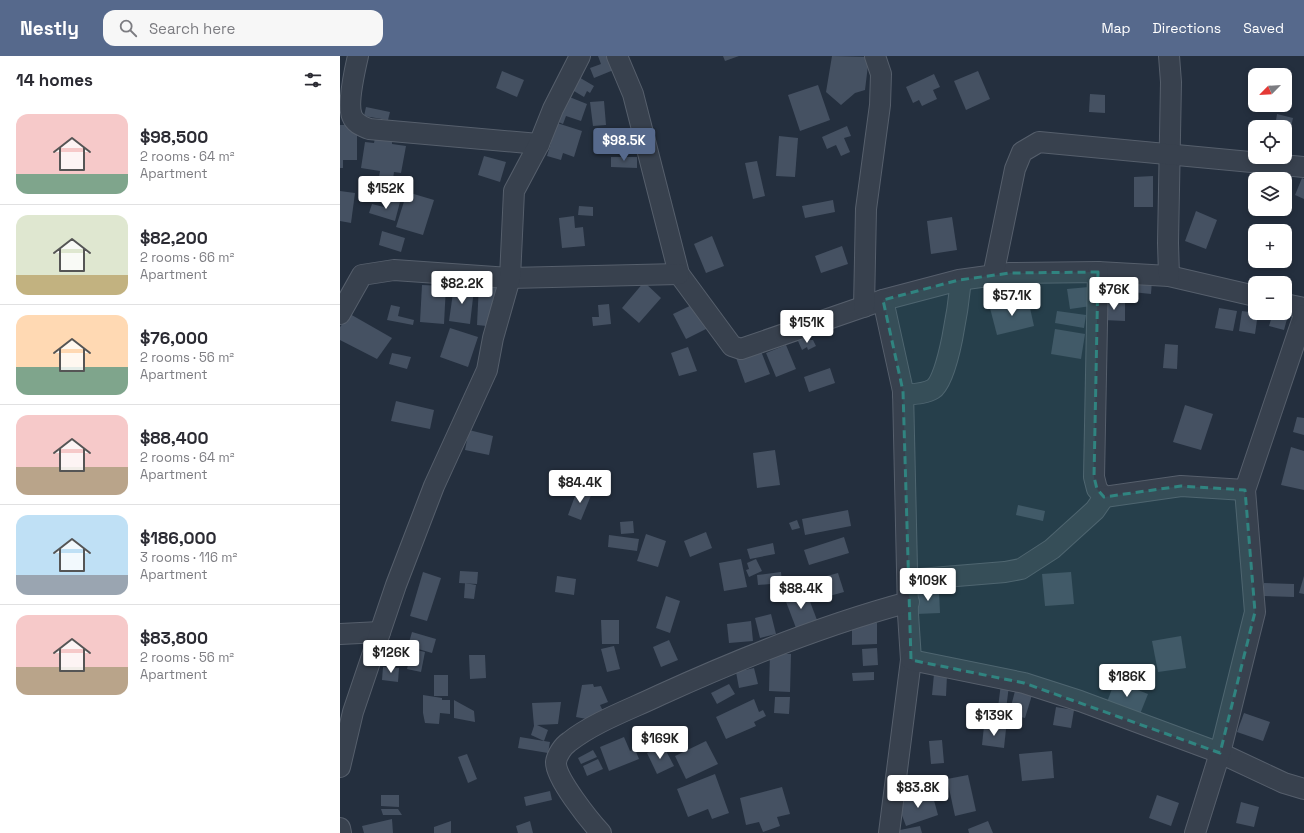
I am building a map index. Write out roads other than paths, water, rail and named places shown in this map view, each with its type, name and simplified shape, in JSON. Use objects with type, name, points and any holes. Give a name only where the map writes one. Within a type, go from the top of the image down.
[{"type":"street","points":[[358,56],[350,108],[352,117],[359,125],[369,129],[539,144]]},
{"type":"street","points":[[340,767],[353,712],[380,632],[434,486],[487,370],[493,338],[510,278],[514,191],[539,144],[552,109],[580,56]]},
{"type":"street","points":[[617,56],[633,94],[679,274],[732,346],[741,349],[883,300],[961,280],[1010,273],[1098,272],[1169,276],[1248,294]]},
{"type":"street","points":[[864,307],[866,210],[880,105],[881,74],[875,56]]},
{"type":"street","points":[[1169,56],[1171,82],[1168,243],[1169,276]]},
{"type":"street","points":[[992,276],[1015,169],[1022,152],[1039,142],[1170,156],[1304,166]]},
{"type":"street","points":[[340,314],[362,276],[394,270],[510,278],[679,274]]},
{"type":"street","points":[[1098,272],[1094,477],[1097,489],[1104,497]]},
{"type":"street","points":[[903,395],[926,392],[934,388],[941,376],[954,329],[961,280]]},
{"type":"street","points":[[883,300],[903,395],[911,660],[889,833]]},
{"type":"street","points":[[1292,305],[1304,308]]},
{"type":"street","points":[[1195,833],[1220,753],[1255,612],[1245,490],[1304,315]]},
{"type":"street","points":[[908,580],[1005,572],[1021,569],[1052,549],[1095,510],[1104,497],[1181,486],[1245,490]]},
{"type":"street","points":[[601,833],[569,793],[556,766],[560,753],[568,743],[617,715],[734,661],[816,630],[909,602]]},
{"type":"street","points":[[340,634],[380,632]]},
{"type":"street","points":[[911,660],[1024,683],[1080,701],[1220,753],[1284,783],[1304,789]]},
{"type":"street","points":[[340,828],[341,833]]}]
